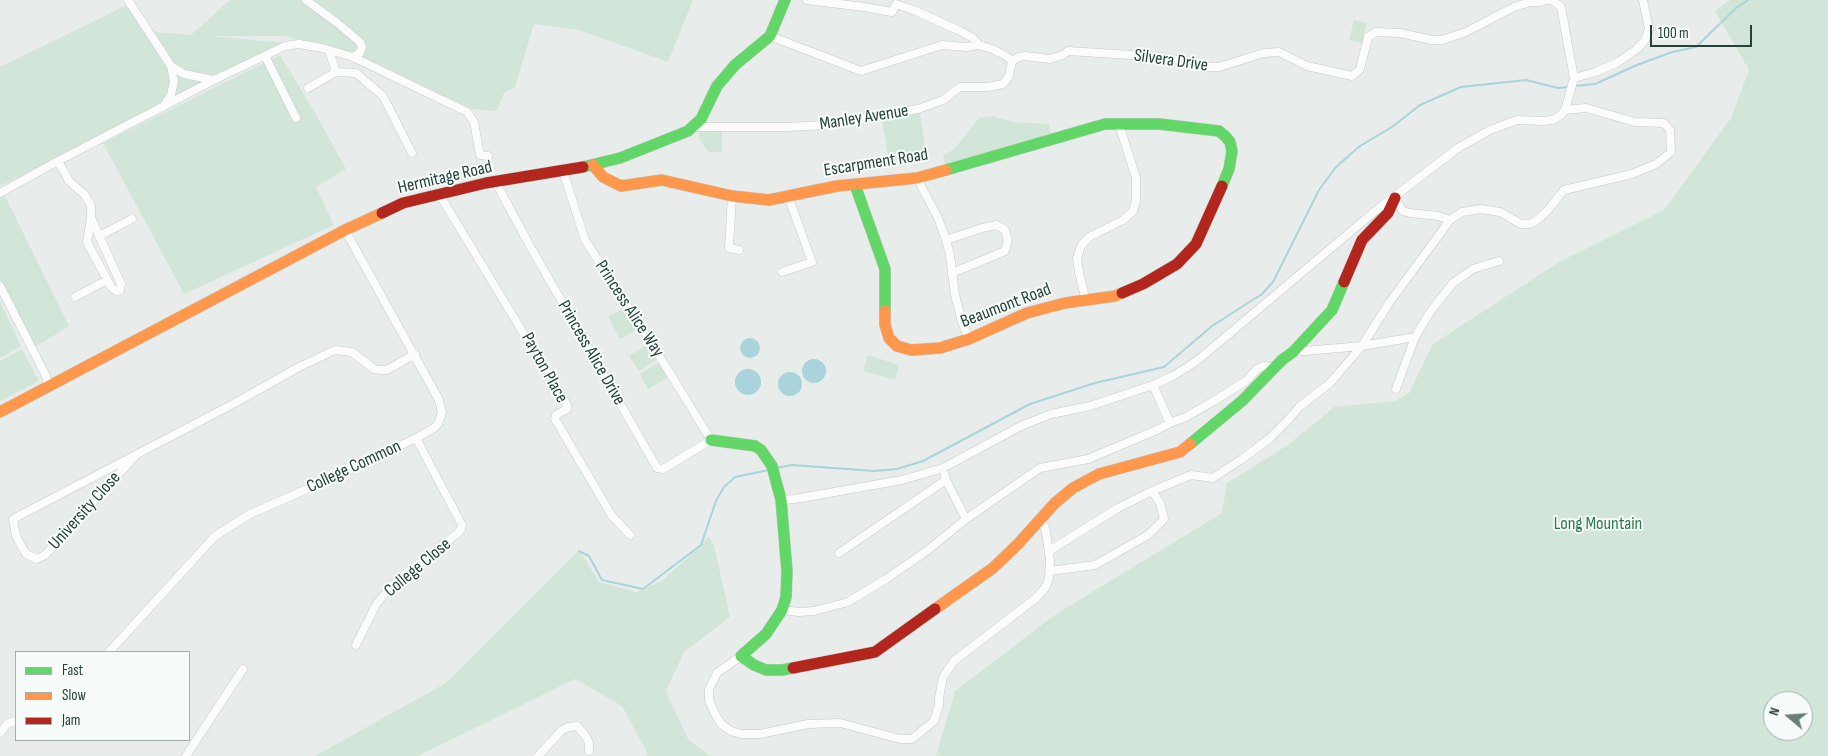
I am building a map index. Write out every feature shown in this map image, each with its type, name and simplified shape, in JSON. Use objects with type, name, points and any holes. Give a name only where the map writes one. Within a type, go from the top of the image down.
[{"type":"street","points":[[128,0],[171,66],[174,81],[171,95],[163,108]]},
{"type":"street","points":[[306,0],[360,42],[362,47],[360,53],[354,58]]},
{"type":"street","name":"Hermitage Road","points":[[0,412],[345,230],[403,203],[486,183],[496,183],[593,165],[620,158],[673,138],[693,127],[701,119],[717,86],[736,65],[770,36],[778,22],[784,0]]},
{"type":"street","points":[[807,0],[892,12],[896,4],[960,31],[973,38],[979,45],[1006,56],[1012,62]]},
{"type":"street","name":"Silvera Drive","points":[[1012,62],[1019,57],[1050,58],[1063,55],[1068,51],[1163,57],[1208,67],[1219,67],[1264,53],[1279,52],[1307,66],[1352,76],[1360,69],[1368,37],[1376,32],[1400,33],[1432,40],[1442,40],[1466,32],[1514,7],[1530,2],[1547,0]]},
{"type":"street","points":[[1552,0],[1561,7],[1573,81],[1565,110]]},
{"type":"street","points":[[1573,81],[1618,62],[1637,50],[1645,40],[1649,29],[1643,0]]},
{"type":"street","points":[[770,36],[861,71],[942,45],[967,47],[979,45]]},
{"type":"street","points":[[0,193],[214,80],[285,46],[299,44],[329,50],[354,58],[467,112],[474,122],[480,155],[488,156]]},
{"type":"street","points":[[329,50],[336,72]]},
{"type":"street","points":[[265,56],[296,118]]},
{"type":"street","name":"Manley Avenue","points":[[693,127],[826,125],[918,110],[943,100],[960,87],[988,87],[1003,84],[1009,76],[1012,62]]},
{"type":"street","points":[[171,66],[184,74],[214,80]]},
{"type":"street","points":[[308,88],[336,72],[356,73],[383,96],[412,153]]},
{"type":"street","points":[[781,500],[902,480],[943,468],[1029,423],[1051,414],[1117,398],[1172,376],[1198,360],[1374,212],[1395,198],[1428,170],[1458,148],[1490,130],[1518,120],[1553,120],[1565,110],[1586,108],[1635,122],[1664,123],[1670,130],[1671,152],[1656,164],[1632,174],[1564,190],[1548,210],[1536,221],[1529,224],[1521,224],[1500,212],[1481,209],[1462,212],[1450,220],[1389,303],[1362,346],[1330,383],[1299,407],[1269,439],[1213,478],[1191,475],[1152,491],[1118,508],[1049,551]]},
{"type":"street","name":"Escarpment Road","points":[[593,165],[603,177],[621,186],[662,180],[732,196],[769,200],[837,186],[917,178],[1041,143],[1071,132],[1105,124],[1159,124],[1206,129],[1218,131],[1226,137]]},
{"type":"street","points":[[1086,301],[1079,272],[1078,258],[1081,246],[1089,237],[1123,220],[1133,211],[1136,201],[1136,178],[1119,124]]},
{"type":"street","name":"Beaumont Road","points":[[855,185],[886,269],[885,325],[889,338],[897,346],[911,350],[940,348],[969,339],[1027,313],[1065,303],[1115,296],[1143,284],[1177,264],[1196,244],[1229,169],[1232,151],[1230,142],[1226,137]]},
{"type":"street","points":[[58,161],[69,181],[85,195],[91,206],[87,242],[111,287],[116,291],[120,290],[121,284],[91,218]]},
{"type":"street","name":"Princess Alice Way","points":[[563,171],[585,240],[711,440]]},
{"type":"street","points":[[917,178],[938,218],[946,240],[957,304],[969,339]]},
{"type":"street","name":"Princess Alice Drive","points":[[496,183],[657,468],[663,469],[711,440]]},
{"type":"street","name":"Payton Place","points":[[438,194],[567,405],[567,409],[556,414],[554,419],[612,516],[630,535]]},
{"type":"street","points":[[732,196],[729,248],[739,250]]},
{"type":"street","points":[[782,272],[812,262],[788,196]]},
{"type":"street","points":[[1395,198],[1403,210],[1410,213],[1438,216],[1450,220]]},
{"type":"street","points":[[741,656],[754,665],[766,670],[782,670],[875,652],[993,568],[1055,503],[1073,488],[1099,474],[1180,452],[1242,401],[1293,352],[1332,310],[1362,240],[1388,213],[1395,198]]},
{"type":"street","points":[[99,236],[132,219]]},
{"type":"street","points":[[946,240],[982,228],[997,226],[1005,230],[1008,240],[1005,251],[952,273]]},
{"type":"street","name":"College Common","points":[[110,651],[215,536],[250,514],[337,476],[416,438],[434,428],[441,419],[442,413],[439,400],[345,230]]},
{"type":"street","points":[[1396,389],[1415,337],[1430,312],[1453,283],[1473,269],[1499,261]]},
{"type":"street","points":[[75,297],[107,280]]},
{"type":"street","points":[[0,286],[46,374],[49,386]]},
{"type":"street","points":[[1293,352],[1362,346],[1415,337]]},
{"type":"street","name":"University Close","points":[[136,455],[45,555],[37,559],[26,554],[16,536],[13,519],[299,368],[335,350],[352,352],[374,369],[381,370],[387,370],[415,354]]},
{"type":"street","points":[[782,610],[814,611],[848,602],[893,574],[966,519],[1040,468],[1088,459],[1170,423],[1186,418],[1246,381],[1257,369],[1264,366],[1275,368]]},
{"type":"street","points":[[1153,385],[1170,423]]},
{"type":"street","name":"College Close","points":[[356,645],[377,603],[390,588],[461,529],[462,525],[416,438]]},
{"type":"street","points":[[711,440],[755,446],[761,450],[773,469],[781,500],[787,571],[786,597],[782,610],[766,634],[741,656],[717,673],[709,690],[709,700],[721,724],[731,731],[741,734],[760,734],[808,724],[840,723],[900,739],[912,739],[934,721],[939,705],[943,677],[954,661],[1036,598],[1044,588],[1049,579],[1049,551],[1045,527],[1039,521]]},
{"type":"street","points":[[943,468],[946,480],[966,519]]},
{"type":"street","points":[[839,553],[946,480]]},
{"type":"street","points":[[1050,571],[1095,565],[1148,535],[1164,518],[1160,503],[1152,491]]},
{"type":"street","points":[[186,756],[243,669]]},
{"type":"street","points":[[0,719],[12,722]]},
{"type":"street","points":[[0,733],[12,722]]},
{"type":"street","points":[[538,756],[562,730],[569,726],[577,726],[585,735],[589,742],[589,751]]},
{"type":"green space","points":[[230,0],[693,0],[668,62],[579,30],[534,24],[515,87],[504,93],[497,111],[472,109],[352,52],[284,36],[211,36],[286,43],[0,186],[0,67],[125,6],[156,32],[191,35]]},
{"type":"green space","name":"Long Mountain","points":[[1730,0],[1828,0],[1828,756],[936,756],[955,691],[1056,614],[1222,513],[1227,483],[1288,445],[1334,407],[1395,401],[1409,393],[1433,344],[1559,262],[1664,210],[1731,118],[1749,70],[1715,11]]},
{"type":"green space","points":[[1354,20],[1367,23],[1362,43],[1349,40]]},
{"type":"green space","points":[[280,55],[346,169],[316,187],[334,225],[184,294],[103,143]]},
{"type":"green space","points":[[920,113],[926,154],[889,161],[882,120]]},
{"type":"green space","points":[[992,116],[1013,122],[1049,124],[1051,134],[945,165],[943,156],[955,148],[979,118]]},
{"type":"green space","points":[[722,126],[722,152],[708,152],[700,140],[697,129]]},
{"type":"green space","points":[[4,194],[69,326],[35,347],[0,280],[0,196]]},
{"type":"green space","points":[[0,301],[21,346],[0,358]]},
{"type":"green space","points":[[626,307],[638,329],[620,339],[608,317]]},
{"type":"green space","points":[[648,344],[658,359],[639,371],[629,356]]},
{"type":"green space","points":[[22,349],[39,381],[0,401],[0,361]]},
{"type":"green space","points":[[868,355],[899,365],[895,380],[863,371]]},
{"type":"green space","points":[[660,362],[669,377],[648,389],[640,374]]},
{"type":"green space","points":[[709,537],[714,545],[730,617],[684,652],[666,691],[688,739],[710,756],[645,756],[648,754],[622,706],[575,679],[418,756],[315,756],[446,683],[579,550],[599,582],[636,592],[661,582]]},
{"type":"water","points":[[750,338],[757,341],[760,348],[757,355],[750,358],[743,355],[740,348],[743,341]]},
{"type":"water","points":[[814,359],[819,360],[825,366],[825,376],[819,382],[814,383],[809,382],[803,376],[802,371],[803,366],[809,360]]},
{"type":"water","points":[[748,369],[757,373],[761,382],[757,391],[748,395],[739,391],[735,382],[739,373]]},
{"type":"water","points":[[790,372],[799,375],[802,384],[799,393],[790,396],[781,393],[778,384],[781,375]]},
{"type":"waterway","points":[[1574,86],[1595,84],[1672,52],[1696,47],[1736,8],[1748,0]]},
{"type":"waterway","points":[[776,468],[792,465],[874,471],[897,469],[923,461],[1030,404],[1095,383],[1164,367],[1212,326],[1262,294],[1273,282],[1319,190],[1336,167],[1360,146],[1392,127],[1420,105],[1461,87],[1526,80],[1558,88],[1569,87]]},
{"type":"waterway","points":[[579,551],[589,556],[602,580],[643,589],[701,545],[716,501],[724,487],[735,477],[769,470]]},
{"type":"traffic: fast","points":[[583,167],[620,158],[688,131],[701,119],[717,86],[735,65],[770,36],[785,0]]},
{"type":"traffic: fast","points":[[946,170],[1105,124],[1159,124],[1219,131],[1226,137],[1230,142],[1232,151],[1229,169],[1222,186]]},
{"type":"traffic: fast","points":[[855,185],[885,269],[885,311]]},
{"type":"traffic: fast","points":[[1190,444],[1242,401],[1282,360],[1293,352],[1332,310],[1344,282]]},
{"type":"traffic: fast","points":[[711,440],[755,446],[761,450],[772,466],[781,500],[787,571],[786,597],[782,610],[766,634],[741,656],[754,665],[766,670],[793,668]]},
{"type":"traffic: slow","points":[[593,165],[603,177],[621,186],[662,180],[732,196],[769,200],[837,186],[917,178],[946,170]]},
{"type":"traffic: slow","points":[[0,412],[345,230],[382,213]]},
{"type":"traffic: slow","points":[[885,311],[885,325],[889,338],[897,346],[911,350],[940,348],[969,339],[1027,313],[1065,303],[1115,296],[1122,293]]},
{"type":"traffic: slow","points":[[935,609],[993,568],[1018,544],[1055,503],[1073,488],[1099,474],[1180,452],[1190,444]]},
{"type":"traffic: jam","points":[[382,213],[403,203],[486,183],[583,167]]},
{"type":"traffic: jam","points":[[1122,293],[1143,284],[1177,264],[1196,244],[1222,186]]},
{"type":"traffic: jam","points":[[1344,282],[1362,240],[1388,213],[1395,198]]},
{"type":"traffic: jam","points":[[793,668],[875,652],[935,609]]}]
